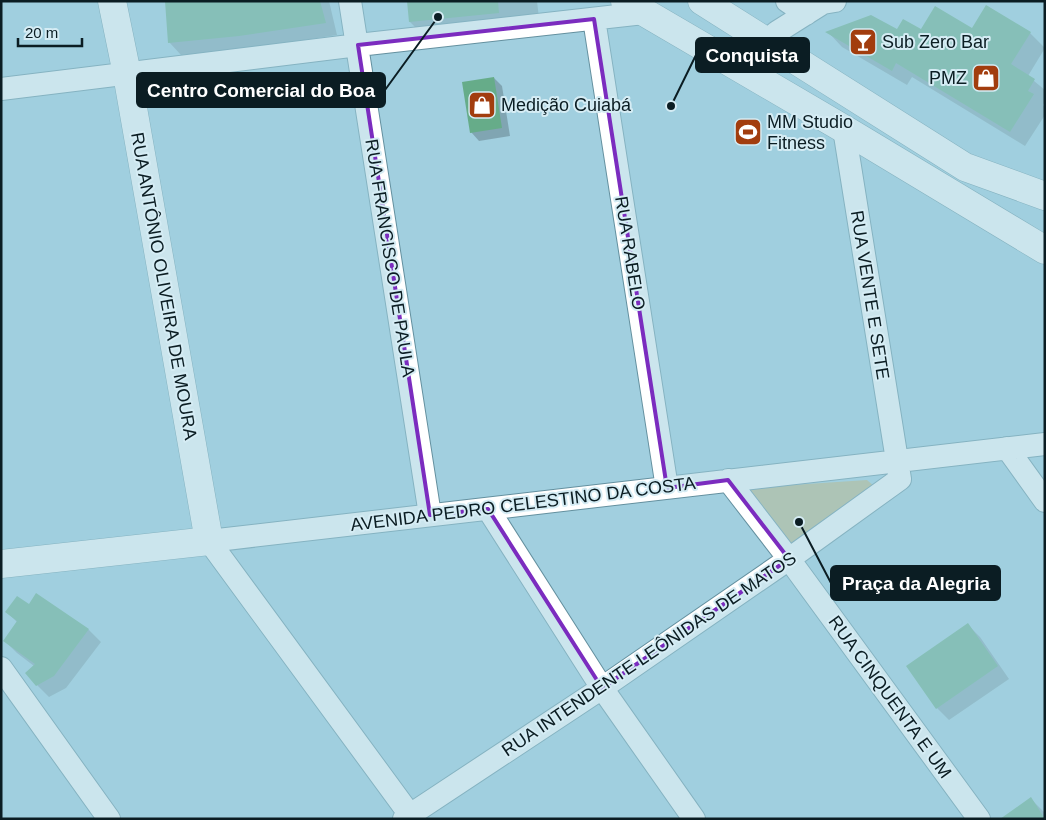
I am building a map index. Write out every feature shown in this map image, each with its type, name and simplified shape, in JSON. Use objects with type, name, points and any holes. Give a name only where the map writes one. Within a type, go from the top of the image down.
[{"type":"main road","name":"RUA ANTÔNIO OLIVEIRA DE MOURA","points":[[112,1],[127,74],[209,541]]},
{"type":"main road","points":[[702,1],[965,167],[1045,196]]},
{"type":"main road","points":[[634,7],[844,129],[1045,250]]},
{"type":"main road","name":"AVENIDA PEDRO CELESTINO DA COSTA","points":[[1,564],[209,541]]},
{"type":"street","name":"RUA FRANCISCO DE PAULA","points":[[350,1],[430,515]]},
{"type":"street","points":[[787,1],[822,5]]},
{"type":"street","points":[[765,42],[777,32],[822,5]]},
{"type":"street","points":[[1,89],[358,45],[634,7]]},
{"type":"street","name":"RUA RABELO","points":[[583,13],[666,488]]},
{"type":"street","name":"RUA VENTE E SETE","points":[[844,129],[897,461]]},
{"type":"street","name":"AVENIDA PEDRO CELESTINO DA COSTA","points":[[209,541],[1045,444]]},
{"type":"street","points":[[1008,448],[1045,501]]},
{"type":"street","name":"RUA INTENDENTE LEÔNIDAS DE MATOS","points":[[409,817],[602,688],[789,559],[900,479],[897,461]]},
{"type":"street","name":"RUA CINQUENTA E UM","points":[[728,480],[789,559],[979,819]]},
{"type":"street","points":[[488,509],[602,688],[694,819]]},
{"type":"street","points":[[209,541],[409,817]]},
{"type":"street","points":[[1,668],[109,819]]},
{"type":"highlighted area","points":[[594,19],[667,488],[728,480],[789,559],[602,688],[488,509],[430,515],[358,45]]},
{"type":"shaded area","points":[[867,480],[875,487],[791,553],[745,488]]},
{"type":"building","points":[[165,1],[320,1],[326,23],[239,36],[168,43]]},
{"type":"building","points":[[407,1],[498,1],[499,13],[409,22]]},
{"type":"building","points":[[986,5],[1031,32],[1011,64],[1035,79],[1028,91],[1034,94],[1010,132],[896,63],[892,71],[825,32],[871,15],[897,29],[903,19],[921,29],[935,6],[972,28]]},
{"type":"building","name":"Medição Cuiabá","points":[[494,77],[502,128],[470,133],[462,82]]},
{"type":"building","points":[[36,593],[89,629],[54,676],[36,686],[25,673],[35,664],[3,641],[17,621],[5,612],[17,596],[29,604]]},
{"type":"building","points":[[968,623],[998,666],[936,709],[906,666]]},
{"type":"building","points":[[1031,797],[1045,819],[1000,819]]},
{"type":"place","name":"Centro Comercial do Boa","points":[[438,17]]},
{"type":"place","name":"Sub Zero Bar","points":[[863,42]]},
{"type":"place","name":"PMZ","points":[[986,78]]},
{"type":"place","name":"Medição Cuiabá","points":[[482,105]]},
{"type":"place","name":"Conquista","points":[[671,106]]},
{"type":"place","name":"MM Studio Fitness","points":[[748,132]]},
{"type":"place","name":"Praça da Alegria","points":[[799,522]]}]
